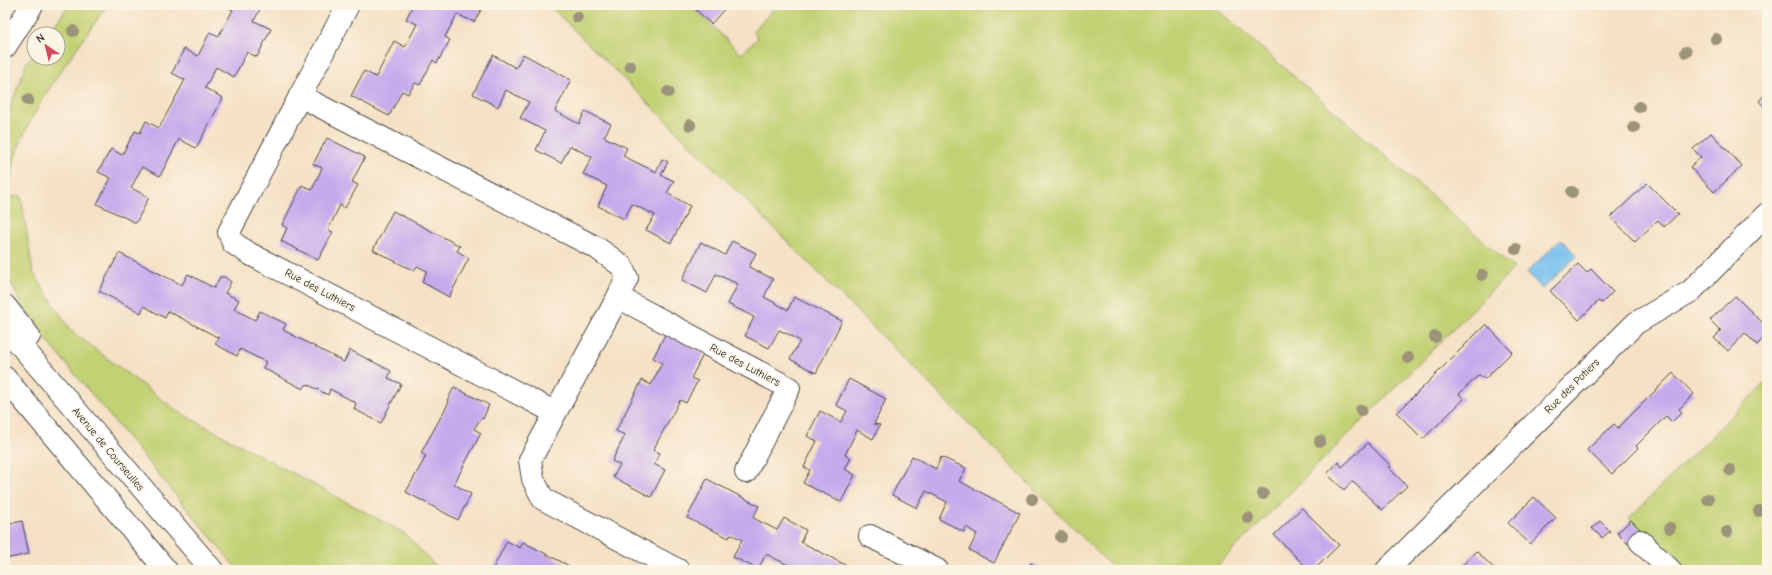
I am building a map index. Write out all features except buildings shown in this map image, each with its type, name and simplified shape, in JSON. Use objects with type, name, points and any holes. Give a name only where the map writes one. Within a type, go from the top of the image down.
[{"type":"street","points":[[8,38],[32,5]]},
{"type":"street","name":"Rue des Luthiers","points":[[348,5],[229,232],[233,243],[257,258],[554,412]]},
{"type":"street","points":[[300,96],[597,248],[622,266],[627,278],[618,297],[554,412],[530,460],[533,479],[543,499],[678,570]]},
{"type":"street","name":"Rue des Potiers","points":[[1387,570],[1636,322],[1690,291],[1767,214]]},
{"type":"street","name":"Rue des Luthiers","points":[[618,297],[790,388],[746,472]]},
{"type":"street","points":[[5,306],[143,474],[196,552]]},
{"type":"street","name":"Avenue de Courseulles","points":[[5,327],[212,570]]},
{"type":"street","points":[[5,378],[15,401],[166,570]]},
{"type":"street","points":[[870,536],[937,570]]},
{"type":"street","points":[[1640,541],[1670,570]]},
{"type":"green space","points":[[69,5],[107,5],[66,63],[66,26],[54,26]]},
{"type":"green space","points":[[549,5],[691,5],[741,54],[758,38],[753,31],[777,5],[1212,5],[1514,268],[1213,570],[1115,570]]},
{"type":"green space","points":[[26,65],[26,66],[64,66],[34,114],[22,138],[14,161],[10,183],[5,184],[5,121]]},
{"type":"green space","points":[[21,196],[33,272],[71,331],[177,411],[404,533],[439,570],[238,570],[44,337],[24,309],[5,271],[5,198]]},
{"type":"green space","points":[[1767,381],[1767,570],[1690,570],[1664,555],[1629,518]]},
{"type":"water","points":[[1561,239],[1577,256],[1542,289],[1527,272]]}]
